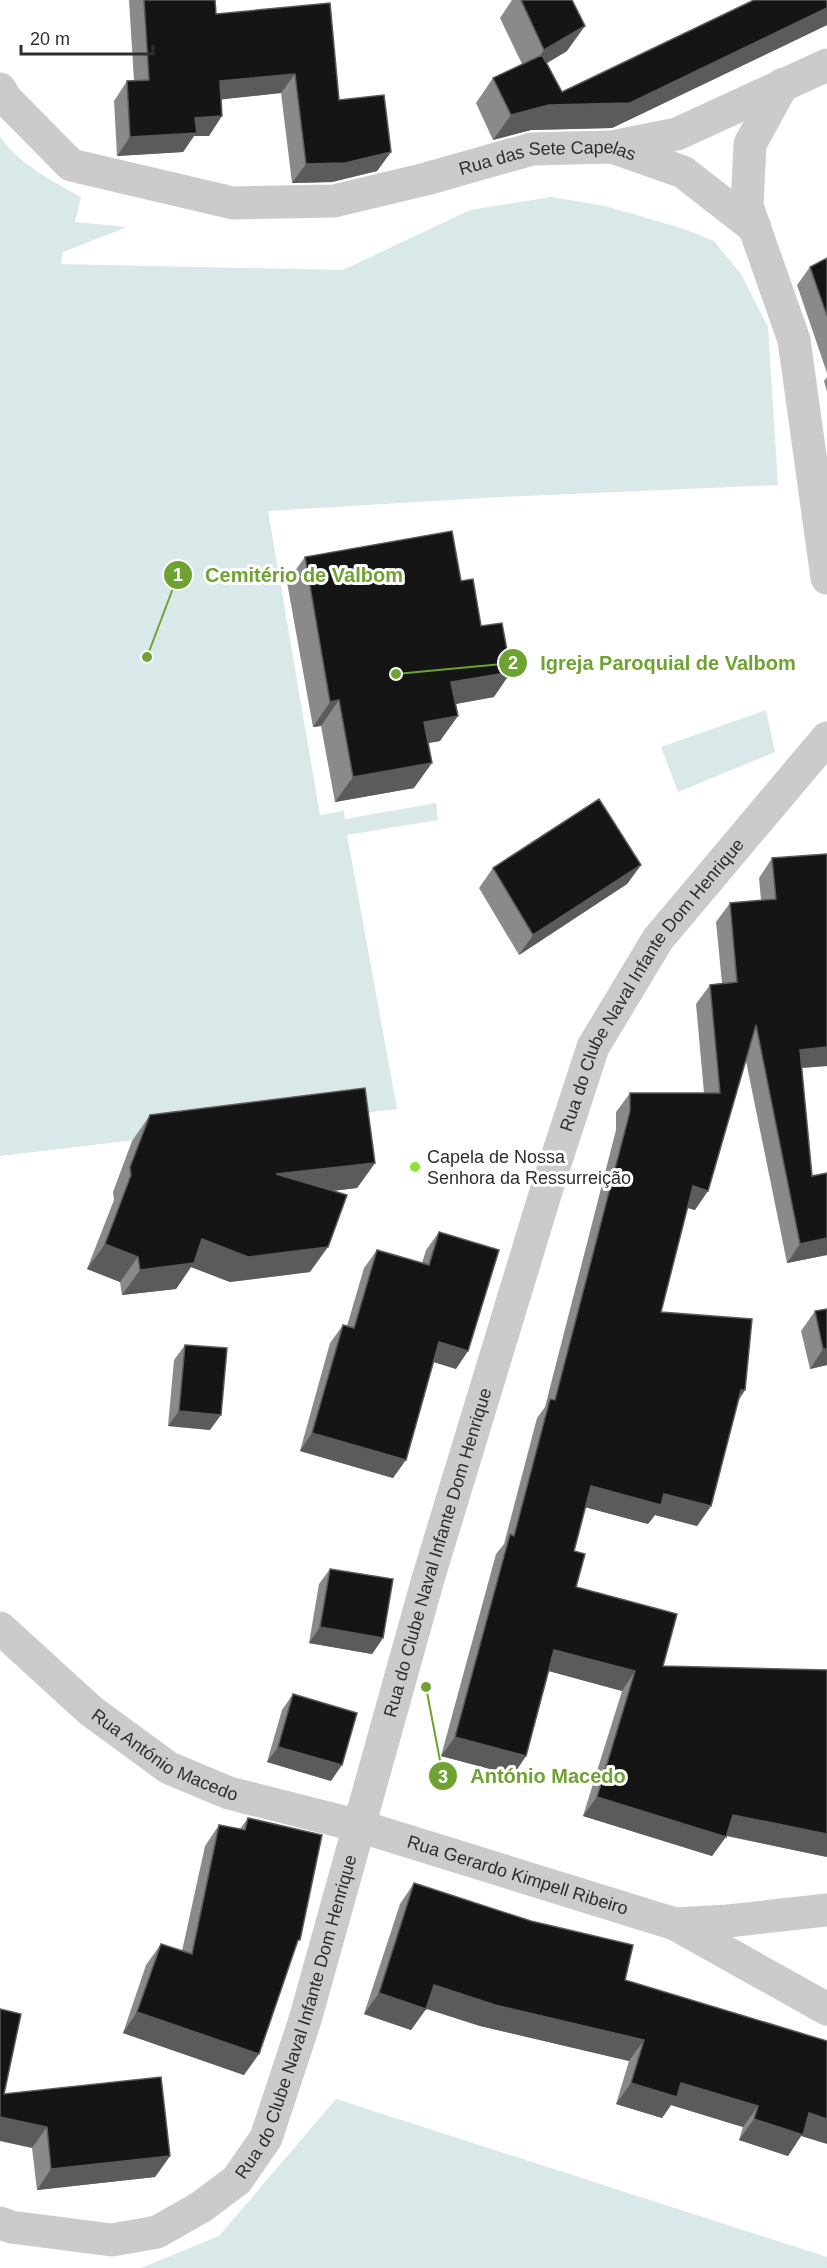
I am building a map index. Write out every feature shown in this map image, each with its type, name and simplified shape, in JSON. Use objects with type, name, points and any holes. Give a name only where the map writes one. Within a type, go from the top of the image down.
[{"type":"street","points":[[612,147],[677,134],[827,65]]},
{"type":"street","points":[[783,84],[750,144],[747,206],[794,340],[827,578]]},
{"type":"street","name":"Rua das Sete Capelas","points":[[0,88],[6,99],[71,165],[233,203],[334,201],[426,179],[532,149],[612,147],[683,172],[756,228]]},
{"type":"street","name":"Rua do Clube Naval Infante Dom Henrique","points":[[0,2223],[11,2227],[112,2240],[157,2232],[201,2207],[237,2180],[266,2138],[305,2020],[431,1568],[547,1188],[593,1047],[658,939],[827,738]]},
{"type":"street","name":"Rua António Macedo","points":[[0,1628],[91,1711],[169,1768],[229,1793],[359,1827]]},
{"type":"street","name":"Rua Gerardo Kimpell Ribeiro","points":[[359,1827],[675,1924],[827,2009]]},
{"type":"street","name":"Rua Gerardo Kimpell Ribeiro","points":[[675,1924],[728,1922],[827,1910]]},
{"type":"shaded area","points":[[0,137],[27,164],[81,197],[75,222],[127,227],[63,252],[61,264],[343,270],[470,210],[551,197],[605,206],[684,229],[714,241],[741,274],[768,327],[778,485],[500,497],[268,511],[320,815],[344,811],[345,819],[436,803],[438,820],[347,835],[397,1109],[0,1156]]},
{"type":"shaded area","points":[[766,710],[775,752],[678,792],[661,747]]},
{"type":"shaded area","points":[[336,2099],[827,2257],[827,2268],[141,2268],[219,2236]]},
{"type":"building","points":[[144,0],[215,0],[216,14],[330,3],[339,100],[384,95],[391,152],[345,163],[306,164],[295,74],[220,81],[222,116],[195,118],[197,133],[130,137],[127,81],[149,80]]},
{"type":"building","points":[[521,0],[572,0],[585,26],[544,50]]},
{"type":"building","points":[[754,0],[827,0],[827,8],[630,103],[549,105],[511,115],[493,78],[542,55],[562,92]]},
{"type":"building","points":[[827,258],[827,316],[810,267]]},
{"type":"building","points":[[452,531],[461,581],[473,579],[481,626],[502,623],[511,672],[451,682],[458,716],[424,722],[432,763],[353,777],[339,700],[330,702],[305,557]]},
{"type":"building","points":[[599,799],[641,865],[533,935],[493,868]]},
{"type":"building","points":[[827,854],[827,1047],[800,1050],[812,1176],[827,1173],[827,1238],[800,1244],[756,1025],[708,1191],[693,1186],[661,1312],[752,1319],[745,1390],[741,1390],[711,1506],[664,1494],[661,1505],[591,1486],[574,1551],[585,1554],[576,1587],[677,1614],[663,1666],[827,1670],[827,1834],[733,1815],[726,1837],[597,1797],[635,1671],[554,1650],[526,1756],[455,1737],[510,1534],[514,1536],[550,1399],[555,1400],[630,1111],[630,1093],[720,1093],[710,985],[737,982],[730,903],[776,899],[772,858]]},
{"type":"building","points":[[365,1088],[375,1163],[276,1174],[347,1195],[328,1247],[248,1257],[202,1239],[194,1263],[140,1270],[138,1257],[105,1244],[131,1175],[130,1167],[150,1115]]},
{"type":"building","points":[[439,1232],[499,1250],[468,1351],[439,1342],[406,1460],[312,1433],[343,1325],[354,1328],[377,1250],[429,1265]]},
{"type":"building","points":[[827,1309],[827,1349],[823,1349],[815,1311]]},
{"type":"building","points":[[185,1345],[227,1348],[221,1415],[179,1411]]},
{"type":"building","points":[[330,1569],[393,1579],[383,1638],[320,1627]]},
{"type":"building","points":[[293,1694],[357,1713],[342,1765],[278,1747]]},
{"type":"building","points":[[248,1818],[322,1835],[300,1940],[298,1940],[259,2054],[137,2012],[161,1944],[192,1954],[219,1825],[245,1830]]},
{"type":"building","points":[[414,1883],[531,1921],[633,1945],[625,1980],[827,2041],[827,2119],[809,2113],[803,2135],[754,2119],[758,2106],[681,2083],[677,2097],[631,2083],[644,2040],[495,2005],[434,1985],[426,2009],[379,1993]]},
{"type":"building","points":[[0,2009],[21,2014],[4,2094],[161,2077],[170,2156],[51,2169],[47,2127],[0,2117]]},
{"type":"place","name":"Cemitério de Valbom","points":[[147,657]]},
{"type":"place","name":"Igreja Paroquial de Valbom","points":[[396,674]]},
{"type":"place","name":"Capela de Nossa Senhora da Ressurreição","points":[[415,1167]]},
{"type":"place","name":"António Macedo","points":[[426,1687]]}]
